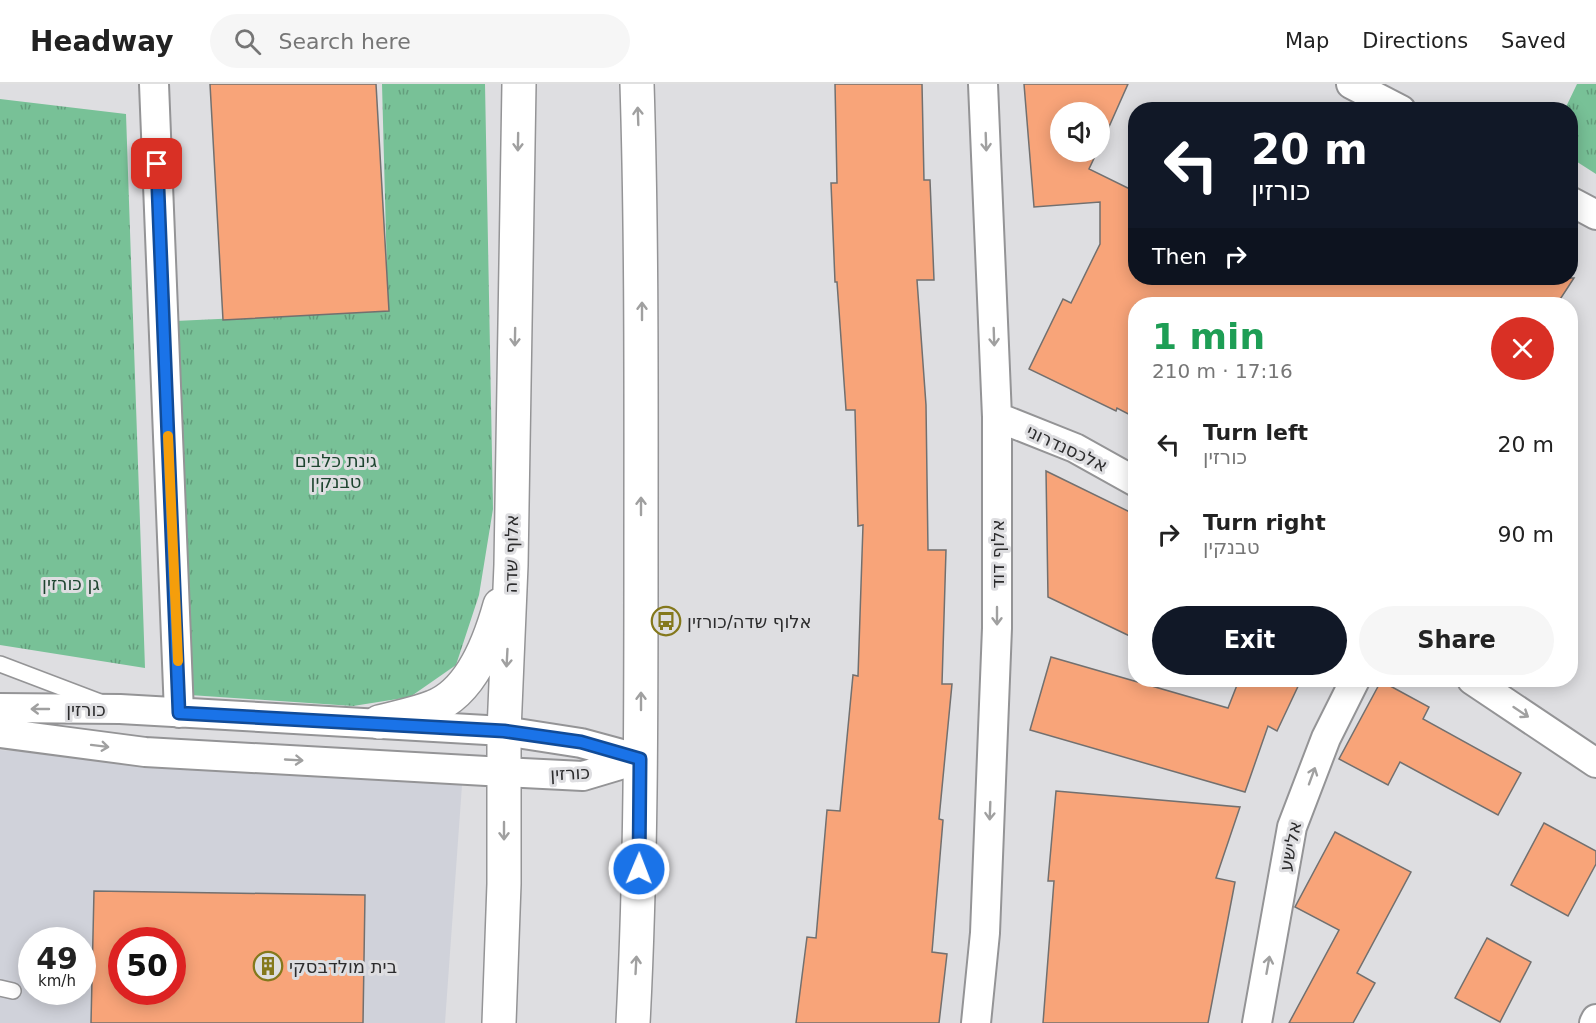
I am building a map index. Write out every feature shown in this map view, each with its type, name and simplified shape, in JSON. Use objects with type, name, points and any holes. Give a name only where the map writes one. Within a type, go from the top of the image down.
[{"type":"main road","name":"אלוף שדה","points":[[499,1023],[504,731],[512,565],[519,84]]},
{"type":"main road","points":[[633,1023],[639,913],[640,759],[642,254],[637,84]]},
{"type":"main road","points":[[379,722],[435,707],[462,687],[477,663],[495,623],[512,565]]},
{"type":"street","points":[[154,84],[179,713]]},
{"type":"street","name":"אלוף דוד","points":[[976,1023],[985,933],[997,628],[997,417],[983,84]]},
{"type":"street","points":[[1351,84],[1386,102]]},
{"type":"street","points":[[1578,205],[1596,215]]},
{"type":"street","name":"אלכסנדרוני","points":[[997,417],[1075,448],[1128,478]]},
{"type":"street","name":"אלישע","points":[[1257,1023],[1292,827],[1326,738],[1352,687]]},
{"type":"street","points":[[1482,687],[1596,763]]},
{"type":"street","name":"כורזין","points":[[0,708],[120,709],[379,722],[504,731],[581,742],[640,759]]},
{"type":"street","name":"כורזין","points":[[0,733],[145,752],[584,776],[640,759]]},
{"type":"lane","points":[[0,664],[120,709]]},
{"type":"shaded area","points":[[0,750],[462,785],[445,1023],[0,1023]]},
{"type":"green space","name":"גינת כלבים טבנקין","points":[[382,84],[485,84],[493,509],[479,595],[456,665],[410,697],[353,706],[190,695],[175,321],[388,311]]},
{"type":"green space","points":[[1577,84],[1596,84],[1596,174],[1578,162],[1578,102],[1568,102]]},
{"type":"green space","name":"גן כורזין","points":[[0,99],[126,114],[145,668],[0,645]]},
{"type":"building","points":[[210,84],[376,84],[389,311],[223,320]]},
{"type":"building","points":[[835,84],[922,84],[924,180],[930,180],[934,280],[917,280],[926,405],[928,550],[946,550],[942,684],[952,684],[939,819],[943,820],[932,952],[947,954],[939,1023],[796,1023],[807,937],[816,938],[827,810],[840,811],[853,675],[858,676],[863,525],[858,526],[855,410],[846,410],[837,282],[835,282],[831,183],[837,183]]},
{"type":"building","points":[[1024,84],[1128,84],[1110,124],[1110,102],[1050,102],[1050,162],[1092,162],[1089,169],[1128,188],[1128,285],[1569,285],[1562,297],[1128,297],[1128,414],[1117,408],[1116,411],[1029,369],[1063,299],[1071,303],[1100,244],[1100,202],[1034,207]]},
{"type":"building","points":[[1046,471],[1128,511],[1128,635],[1048,597]]},
{"type":"building","points":[[1051,657],[1128,679],[1128,687],[1155,687],[1228,708],[1236,687],[1298,687],[1277,731],[1268,726],[1245,792],[1030,730]]},
{"type":"building","points":[[1378,687],[1392,687],[1429,707],[1423,719],[1521,773],[1498,815],[1400,762],[1388,785],[1339,759]]},
{"type":"building","points":[[1056,791],[1240,807],[1216,878],[1235,882],[1208,1023],[1043,1023],[1054,881],[1048,881]]},
{"type":"building","points":[[1544,823],[1596,851],[1596,864],[1568,916],[1511,885]]},
{"type":"building","points":[[1335,832],[1411,872],[1357,973],[1375,983],[1353,1023],[1289,1023],[1339,930],[1295,907]]},
{"type":"building","name":"בית מולדבסקי","points":[[94,891],[365,895],[363,1023],[91,1023],[91,1005],[96,1005]]},
{"type":"building","points":[[1487,938],[1531,962],[1500,1022],[1455,998]]},
{"type":"slow traffic","points":[[168,436],[178,661]]},
{"type":"place","name":"אלוף שדה/כורזין","points":[[666,621]]},
{"type":"place","name":"בית מולדבסקי","points":[[268,966]]},
{"type":"route","points":[[157,164],[179,713],[379,722],[504,731],[581,742],[640,759],[639,869]]}]
